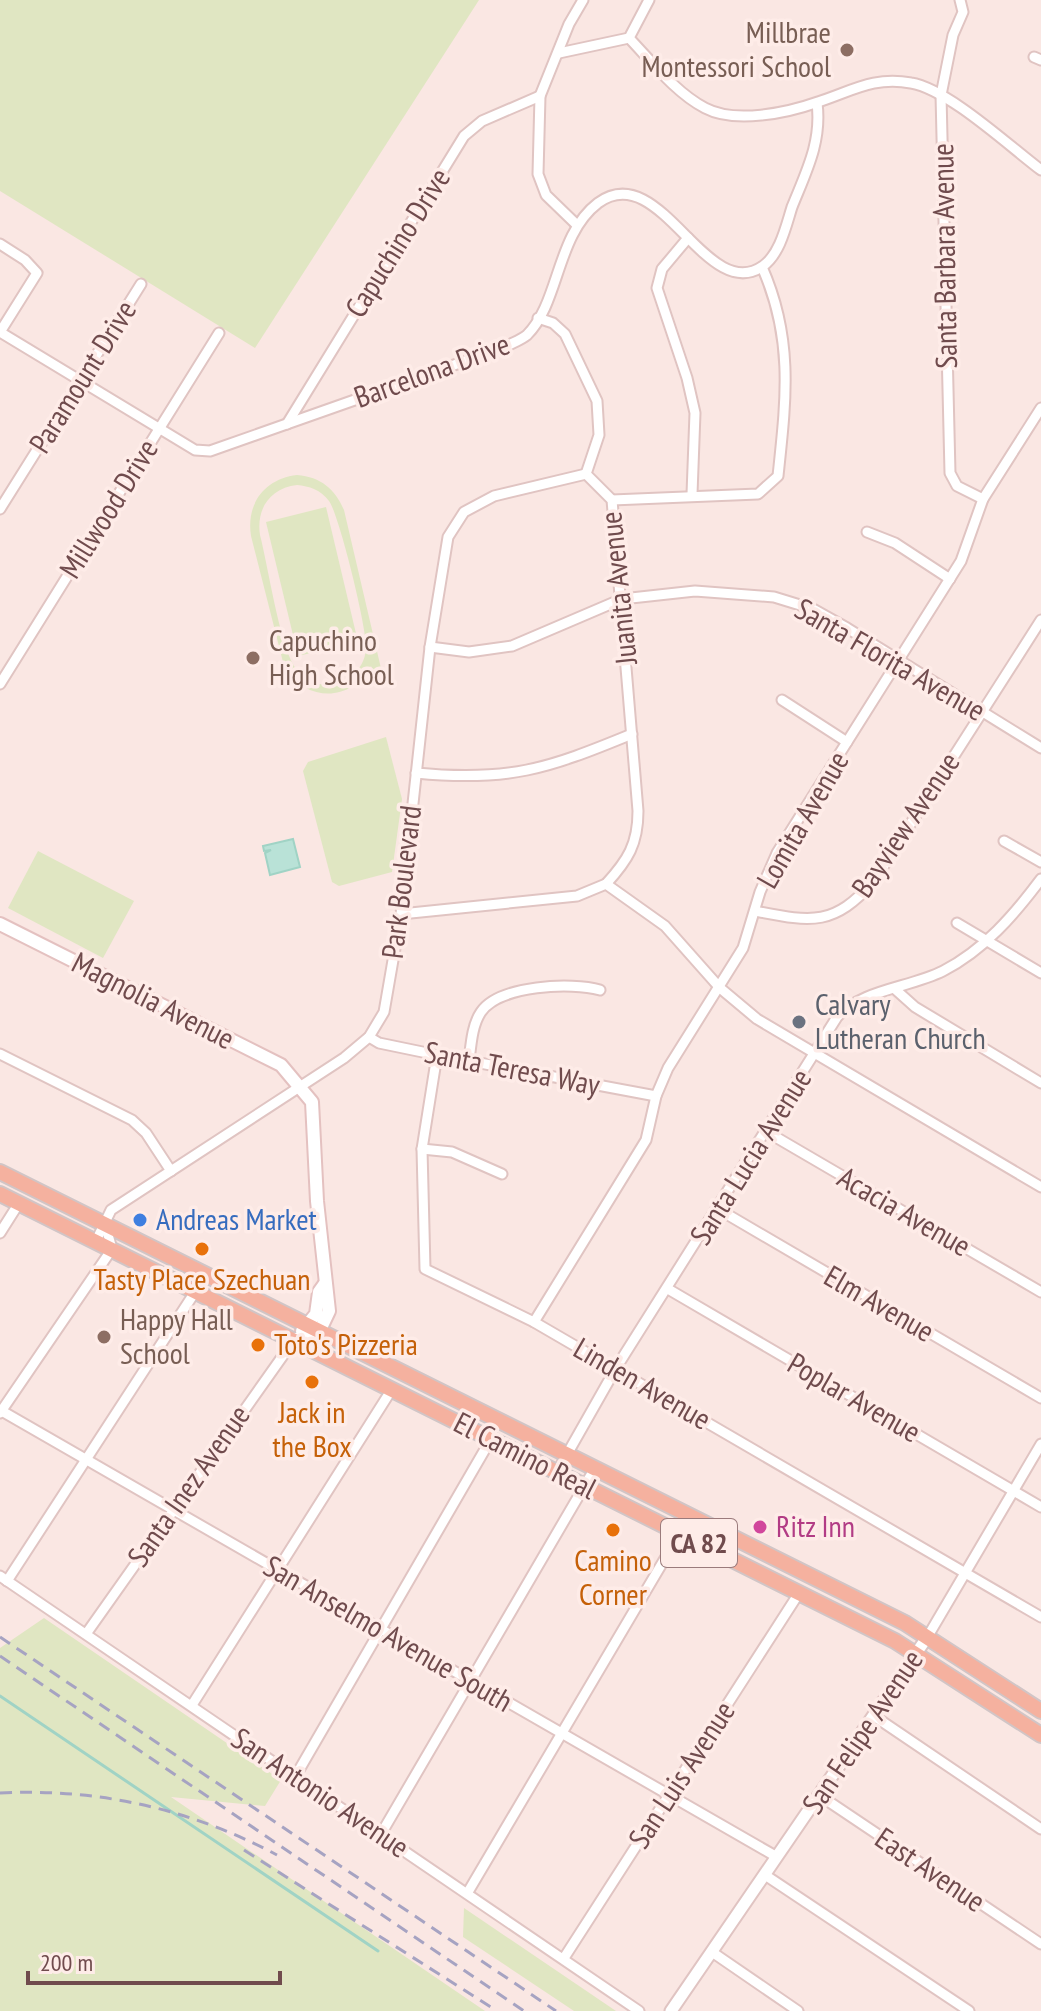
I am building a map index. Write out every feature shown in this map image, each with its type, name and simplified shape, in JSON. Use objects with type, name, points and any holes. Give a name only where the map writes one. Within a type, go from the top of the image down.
[{"type":"main road","name":"Magnolia Avenue","points":[[0,924],[281,1065],[300,1086]]},
{"type":"main road","points":[[294,1340],[314,1328],[329,1311],[324,1285],[312,1102],[300,1086]]},
{"type":"main road","name":"El Camino Real","points":[[0,1172],[928,1636],[1041,1711]]},
{"type":"main road","name":"El Camino Real","points":[[0,1194],[917,1653],[1041,1735]]},
{"type":"street","points":[[577,225],[546,195],[538,174],[540,96],[569,24],[583,0]]},
{"type":"street","points":[[629,38],[649,0]]},
{"type":"street","name":"Santa Barbara Avenue","points":[[960,0],[963,12],[953,35],[941,95],[950,473],[957,486],[983,499]]},
{"type":"street","points":[[559,53],[629,38]]},
{"type":"street","points":[[629,38],[663,73],[705,108],[734,116],[817,103],[856,85],[883,79],[915,83],[941,95],[1041,170]]},
{"type":"street","name":"Capuchino Drive","points":[[287,424],[464,136],[482,121],[540,96]]},
{"type":"street","points":[[612,500],[692,494],[758,494],[778,476],[786,396],[785,341],[777,301],[762,267],[777,250],[813,154],[821,129],[817,103]]},
{"type":"street","name":"Barcelona Drive","points":[[0,332],[201,453],[505,347],[526,336],[538,318],[577,225],[599,202],[619,194],[637,197],[654,206],[721,268],[743,271],[762,267]]},
{"type":"street","points":[[688,238],[662,269],[657,288],[687,378],[695,413],[692,494]]},
{"type":"street","points":[[0,244],[25,260],[37,273],[0,332]]},
{"type":"street","name":"Paramount Drive","points":[[0,509],[141,284]]},
{"type":"street","name":"Juanita Avenue","points":[[538,318],[553,323],[565,334],[597,401],[599,435],[586,474],[602,485],[612,500],[638,836],[628,859],[606,884]]},
{"type":"street","name":"Millwood Drive","points":[[0,684],[219,333]]},
{"type":"street","name":"Lomita Avenue","points":[[534,1322],[626,1178],[646,1140],[656,1096],[668,1068],[743,948],[777,853],[950,579],[971,542],[983,499],[1041,408]]},
{"type":"street","name":"Park Boulevard","points":[[96,1241],[111,1210],[344,1058],[369,1037],[384,1012],[401,914],[430,647],[448,537],[464,512],[494,496],[586,474]]},
{"type":"street","points":[[867,532],[895,543],[950,579]]},
{"type":"street","name":"Santa Florita Avenue","points":[[430,647],[469,652],[512,646],[622,599],[695,591],[774,597],[813,609],[1041,748]]},
{"type":"street","name":"Bayview Avenue","points":[[755,911],[822,919],[852,906],[874,881],[1041,620]]},
{"type":"street","points":[[782,700],[847,742]]},
{"type":"street","points":[[416,773],[465,778],[510,776],[563,763],[632,734]]},
{"type":"street","points":[[1004,841],[1041,862]]},
{"type":"street","name":"Santa Lucia Avenue","points":[[557,1472],[565,1453],[616,1368],[847,1007],[859,999],[896,990],[944,970],[987,941],[1011,918],[1041,879]]},
{"type":"street","points":[[401,914],[577,896],[606,884],[665,926],[720,988],[757,1019],[1041,1187]]},
{"type":"street","points":[[957,923],[1041,973]]},
{"type":"street","points":[[469,1061],[479,1015],[488,1003],[502,995],[584,985],[600,990]]},
{"type":"street","points":[[896,990],[915,1007],[1041,1083]]},
{"type":"street","name":"Santa Teresa Way","points":[[369,1037],[379,1043],[437,1055],[656,1096]]},
{"type":"street","points":[[0,1054],[132,1120],[146,1133],[171,1171]]},
{"type":"street","name":"Linden Avenue","points":[[437,1055],[422,1149],[425,1269],[534,1322],[616,1368],[1041,1617]]},
{"type":"street","name":"Acacia Avenue","points":[[767,1132],[1041,1292]]},
{"type":"street","points":[[422,1149],[452,1152],[502,1174]]},
{"type":"street","points":[[0,1233],[19,1203]]},
{"type":"street","name":"Elm Avenue","points":[[718,1209],[1041,1398]]},
{"type":"street","points":[[0,1411],[112,1249],[105,1223]]},
{"type":"street","name":"Poplar Avenue","points":[[668,1289],[1041,1507]]},
{"type":"street","points":[[4,1579],[195,1292]]},
{"type":"street","name":"Santa Inez Avenue","points":[[86,1634],[294,1340]]},
{"type":"street","points":[[192,1705],[392,1389]]},
{"type":"street","name":"San Anselmo Avenue South","points":[[0,1411],[777,1857]]},
{"type":"street","points":[[295,1777],[491,1439]]},
{"type":"street","name":"San Felipe Avenue","points":[[671,2011],[917,1653],[1041,1444]]},
{"type":"street","points":[[381,1834],[595,1468]]},
{"type":"street","points":[[468,1892],[680,1533]]},
{"type":"street","name":"San Antonio Avenue","points":[[4,1579],[639,2011]]},
{"type":"street","name":"San Luis Avenue","points":[[564,1958],[799,1593]]},
{"type":"street","points":[[874,1716],[1041,1829]]},
{"type":"street","name":"East Avenue","points":[[819,1795],[1041,1944]]},
{"type":"street","points":[[765,1875],[969,2011]]},
{"type":"street","points":[[712,1952],[798,2011]]},
{"type":"green space","points":[[0,0],[479,0],[255,348],[0,191]]},
{"type":"green space","points":[[306,476],[320,481],[332,490],[344,510],[383,677],[375,679],[371,666],[363,678],[352,686],[330,694],[306,688],[285,670],[250,524],[260,495],[285,477]],"holes":[[[297,485],[322,494],[334,510],[358,598],[366,649],[363,662],[356,672],[336,683],[312,682],[294,666],[279,622],[260,535],[260,517],[267,501],[279,490]]]},
{"type":"green space","points":[[326,507],[358,642],[298,656],[266,522]]},
{"type":"green space","points":[[386,737],[402,799],[392,872],[339,886],[332,882],[303,771],[308,762]]},
{"type":"green space","points":[[38,851],[134,901],[103,958],[8,908]]},
{"type":"green space","points":[[44,1618],[281,1780],[265,1806],[171,1797],[485,2011],[0,2011],[0,1648]]},
{"type":"green space","points":[[464,1908],[616,2011],[574,2011],[463,1937]]},
{"type":"water","points":[[293,839],[300,867],[270,875],[265,853],[271,850],[264,851],[263,846]]},
{"type":"waterway","points":[[0,1696],[378,1951]]},
{"type":"railway","points":[[0,1637],[556,2011]]},
{"type":"railway","points":[[0,1656],[524,2011]]},
{"type":"railway","points":[[0,1793],[73,1794],[143,1805],[211,1825],[277,1855]]},
{"type":"railway","points":[[244,1850],[497,2011]]},
{"type":"place","name":"Millbrae Montessori School","points":[[847,50]]},
{"type":"place","name":"Capuchino High School","points":[[253,658]]},
{"type":"place","name":"Calvary Lutheran Church","points":[[799,1022]]},
{"type":"place","name":"Andreas Market","points":[[140,1220]]},
{"type":"place","name":"Tasty Place Szechuan","points":[[202,1249]]},
{"type":"place","name":"Happy Hall School","points":[[104,1337]]},
{"type":"place","name":"Toto's Pizzeria","points":[[258,1345]]},
{"type":"place","name":"Jack in the Box","points":[[312,1382]]},
{"type":"place","name":"Ritz Inn","points":[[760,1527]]},
{"type":"place","name":"Camino Corner","points":[[613,1530]]}]
